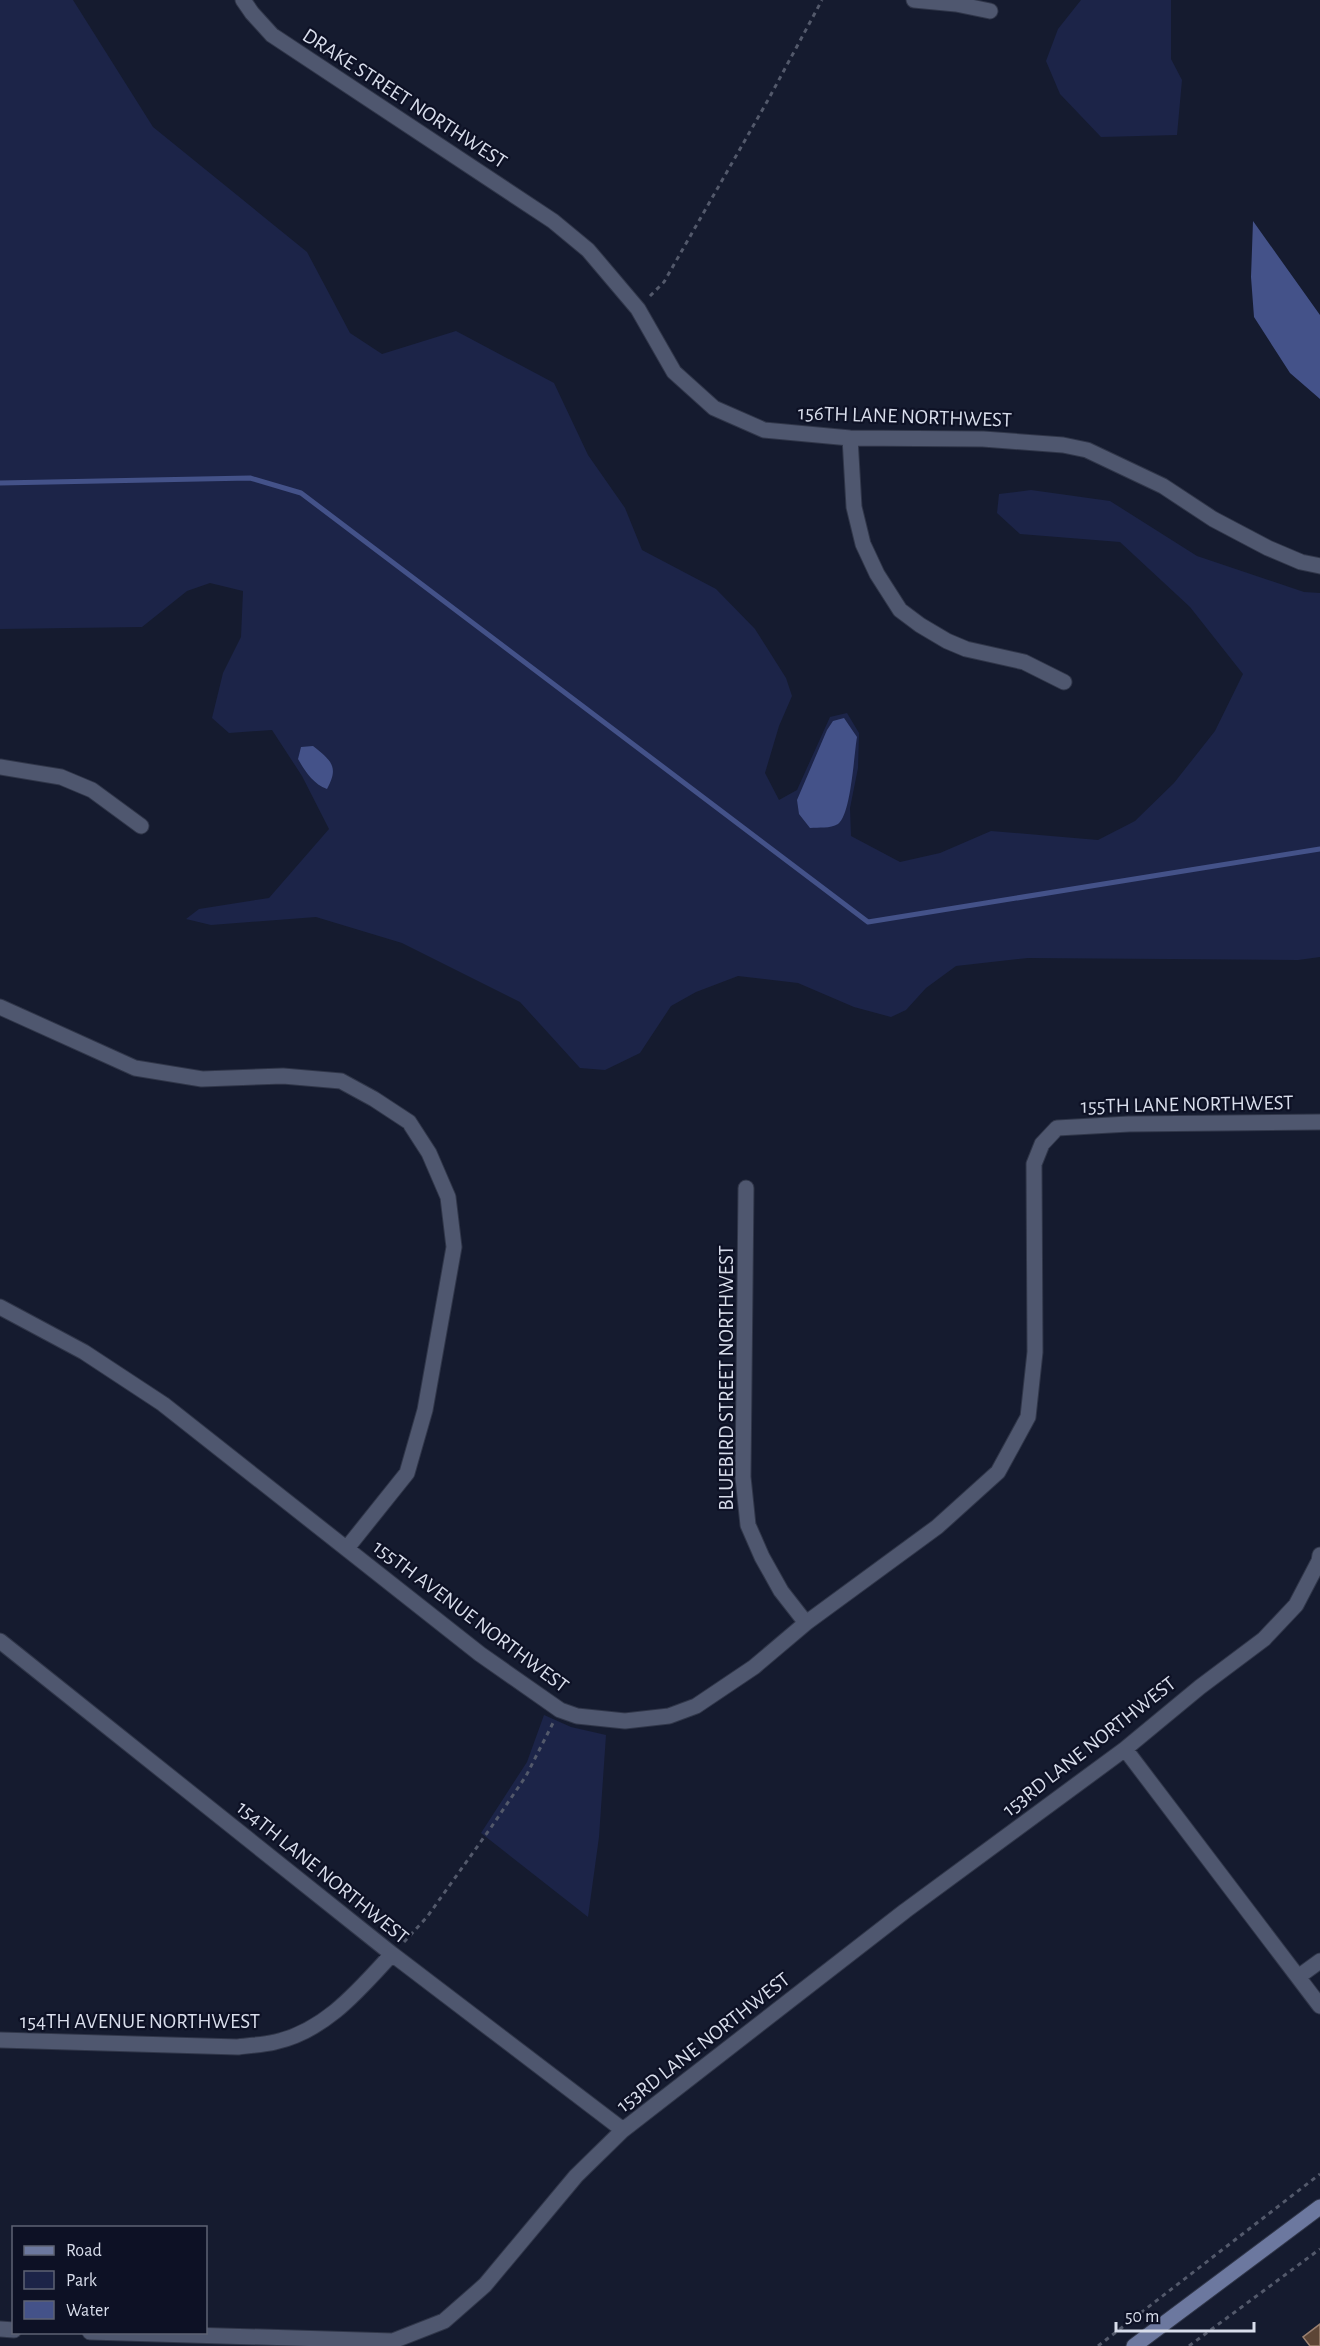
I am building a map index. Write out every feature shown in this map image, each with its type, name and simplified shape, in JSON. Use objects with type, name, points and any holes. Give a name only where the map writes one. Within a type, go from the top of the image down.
[{"type":"street","name":"DRAKE STREET NORTHWEST","points":[[243,0],[272,35],[553,221]]},
{"type":"street","points":[[914,0],[956,4],[990,11]]},
{"type":"street","name":"156TH LANE NORTHWEST","points":[[553,221],[588,250],[638,309],[674,372],[714,408],[764,430],[850,438],[983,439],[1063,445],[1087,450],[1163,486],[1214,519],[1268,548],[1301,562],[1320,566]]},
{"type":"street","points":[[850,438],[854,507],[863,544],[877,574],[900,610],[920,626],[947,641],[966,649],[1024,662],[1064,682]]},
{"type":"street","points":[[0,767],[61,777],[92,790],[141,826]]},
{"type":"street","points":[[0,1008],[135,1068],[202,1079],[283,1076],[341,1081],[410,1122],[429,1153],[448,1197],[454,1247],[425,1410],[407,1473],[347,1548]]},
{"type":"street","name":"155TH LANE NORTHWEST","points":[[1055,1129],[1129,1124],[1320,1122]]},
{"type":"street","name":"155TH AVENUE NORTHWEST","points":[[0,1306],[84,1352],[163,1404],[480,1654],[560,1710],[577,1716],[625,1721],[669,1716],[696,1706],[754,1667],[806,1623],[938,1527],[998,1472],[1028,1417],[1035,1352],[1034,1164],[1042,1144],[1055,1129]]},
{"type":"street","name":"BLUEBIRD STREET NORTHWEST","points":[[746,1188],[743,1477],[748,1525],[781,1591],[806,1623]]},
{"type":"street","name":"153RD LANE NORTHWEST","points":[[157,2334],[393,2341],[444,2321],[485,2285],[576,2176],[623,2130],[905,1911],[1125,1749],[1200,1687],[1264,1639],[1296,1605],[1320,1555]]},
{"type":"street","name":"154TH LANE NORTHWEST","points":[[0,1641],[392,1954],[623,2130]]},
{"type":"street","points":[[1125,1749],[1320,2006]]},
{"type":"street","name":"154TH AVENUE NORTHWEST","points":[[0,2040],[238,2047],[276,2042],[311,2028],[350,2000],[392,1954]]},
{"type":"street","points":[[1298,1977],[1320,1960]]},
{"type":"street","points":[[1134,2346],[1320,2207]]},
{"type":"path","points":[[638,309],[664,282],[822,0]]},
{"type":"path","points":[[392,1954],[427,1917],[492,1826],[526,1776],[560,1710]]},
{"type":"path","points":[[1098,2346],[1320,2174]]},
{"type":"path","points":[[1189,2346],[1320,2249]]},
{"type":"green space","points":[[0,0],[73,0],[153,127],[307,252],[350,333],[382,354],[456,331],[554,383],[588,455],[625,508],[642,550],[716,589],[755,629],[786,678],[792,696],[779,726],[765,773],[779,800],[797,790],[830,717],[847,713],[859,733],[858,768],[850,808],[851,836],[900,862],[940,853],[991,831],[1098,840],[1135,821],[1174,783],[1215,731],[1243,674],[1190,607],[1120,542],[1020,534],[997,513],[999,494],[1031,490],[1110,501],[1197,556],[1304,592],[1320,593],[1320,957],[1298,960],[1028,958],[956,966],[926,988],[906,1010],[891,1017],[854,1007],[798,983],[738,976],[696,992],[671,1006],[640,1053],[605,1070],[580,1068],[520,1002],[402,943],[316,917],[211,925],[186,919],[199,909],[269,898],[329,829],[302,776],[272,730],[229,733],[212,718],[223,673],[241,637],[243,591],[210,583],[187,591],[142,627],[0,629]]},
{"type":"green space","points":[[1081,0],[1171,0],[1171,59],[1182,80],[1177,135],[1101,137],[1060,94],[1046,61],[1058,29]]},
{"type":"green space","points":[[544,1715],[571,1727],[606,1735],[599,1837],[588,1917],[481,1833],[527,1762]]},
{"type":"water","points":[[1253,221],[1320,315],[1320,399],[1290,373],[1254,317],[1251,277]]},
{"type":"water","points":[[844,718],[857,737],[846,809],[835,826],[810,828],[799,814],[797,800],[827,730],[833,721]]},
{"type":"water","points":[[313,746],[332,765],[333,775],[327,789],[314,780],[298,759],[301,747]]},
{"type":"building","points":[[1320,2324],[1320,2346],[1310,2346],[1303,2337]]},
{"type":"waterway","points":[[0,483],[250,478],[301,493],[868,922],[1320,849]]}]
